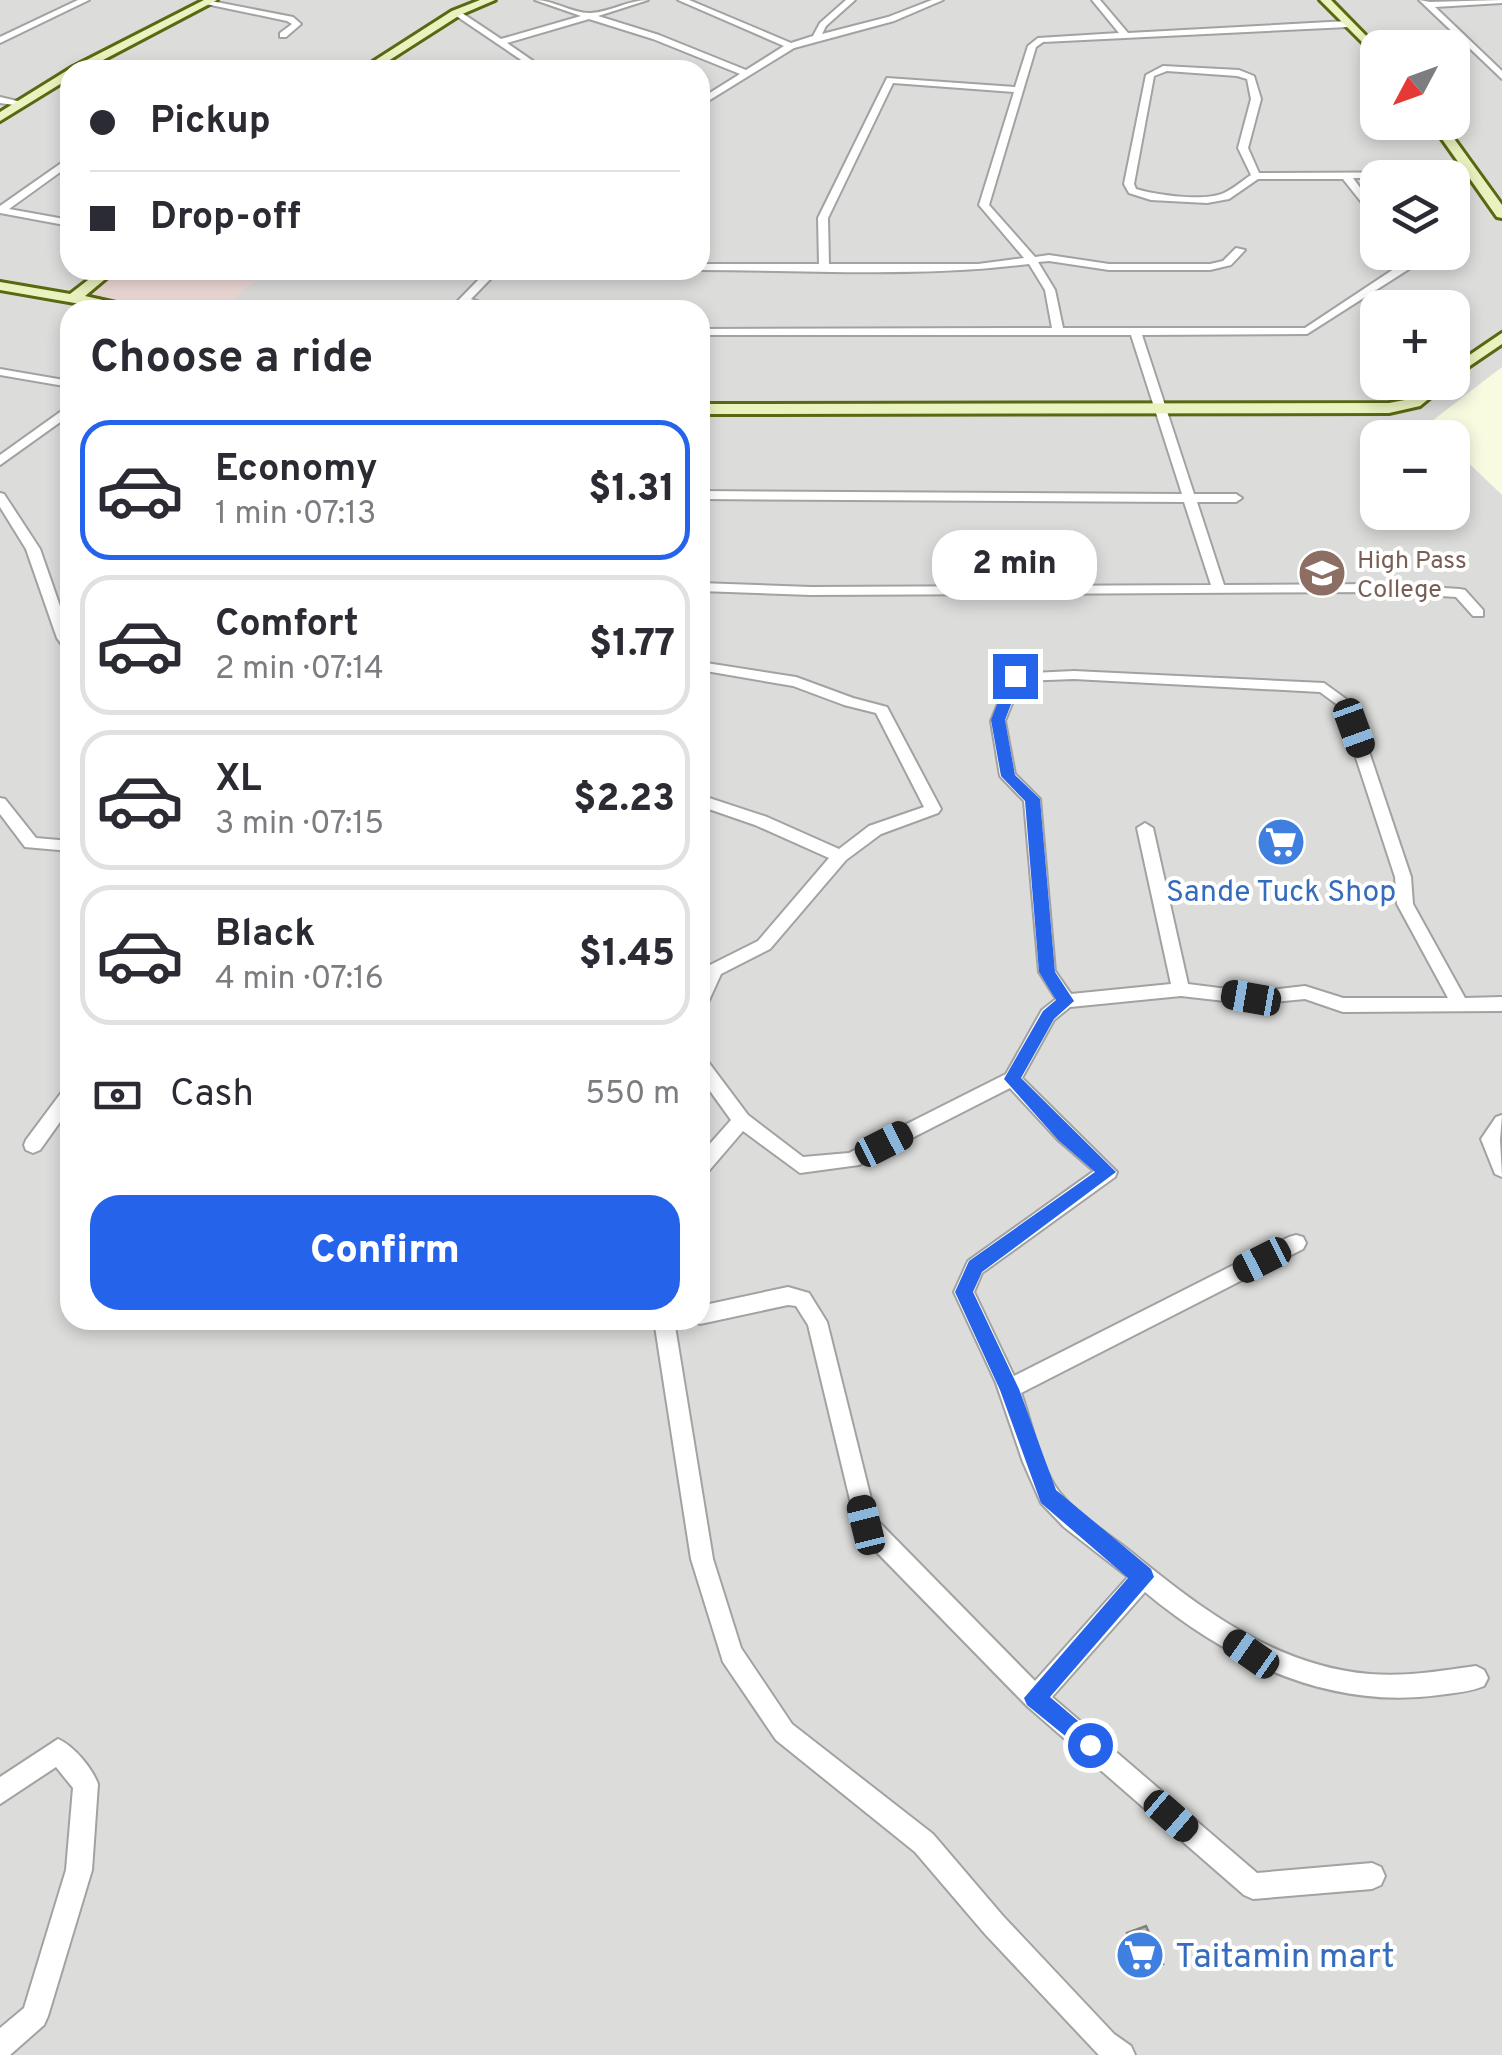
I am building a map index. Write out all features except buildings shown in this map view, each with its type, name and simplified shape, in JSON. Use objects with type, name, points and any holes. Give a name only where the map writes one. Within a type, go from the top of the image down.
[{"type":"street","points":[[0,40],[85,0]]},
{"type":"street","points":[[382,60],[456,13],[490,0]]},
{"type":"street","points":[[539,0],[589,14],[745,73]]},
{"type":"street","points":[[503,41],[644,0]]},
{"type":"street","points":[[682,0],[791,46]]},
{"type":"street","points":[[816,38],[823,24],[851,0]]},
{"type":"street","points":[[710,96],[791,46],[891,19],[939,0]]},
{"type":"street","points":[[1096,0],[1126,36]]},
{"type":"street","points":[[1325,0],[1360,36]]},
{"type":"street","points":[[96,60],[211,1],[290,18],[297,24],[282,35]]},
{"type":"street","points":[[702,8],[722,1]]},
{"type":"street","points":[[1426,2],[1502,1]]},
{"type":"street","points":[[1426,2],[1502,76]]},
{"type":"street","points":[[456,13],[529,60]]},
{"type":"street","points":[[1058,331],[1050,290],[1031,259],[984,205],[1032,46],[1041,40],[1348,24]]},
{"type":"street","points":[[1256,176],[1244,148],[1256,99],[1250,78],[1166,68],[1150,74],[1129,184],[1132,192],[1207,200],[1225,197],[1256,176],[1472,175]]},
{"type":"street","points":[[0,116],[60,80]]},
{"type":"street","points":[[824,268],[823,218],[890,80],[1018,90]]},
{"type":"street","points":[[0,100],[21,104]]},
{"type":"street","points":[[1448,140],[1502,214]]},
{"type":"street","points":[[60,167],[2,210],[60,221]]},
{"type":"street","points":[[1347,178],[1360,196]]},
{"type":"street","points":[[710,267],[978,267],[1031,259],[1109,266],[1210,268],[1227,263],[1240,250]]},
{"type":"street","points":[[710,332],[1307,332],[1400,270]]},
{"type":"street","points":[[74,298],[96,280]]},
{"type":"street","points":[[465,300],[484,280]]},
{"type":"street","points":[[0,286],[85,300]]},
{"type":"street","points":[[1136,334],[1163,410],[1186,498],[1218,587]]},
{"type":"street","points":[[1470,361],[1502,337]]},
{"type":"street","points":[[0,372],[60,382]]},
{"type":"street","points":[[710,409],[1399,408],[1418,400]]},
{"type":"street","points":[[0,461],[60,416]]},
{"type":"street","points":[[0,436],[24,443]]},
{"type":"street","points":[[710,495],[1236,498]]},
{"type":"street","points":[[0,498],[33,550],[60,627]]},
{"type":"street","points":[[710,586],[811,590],[1382,588],[1460,593],[1478,613]]},
{"type":"street","points":[[710,668],[796,682],[882,710],[933,808],[875,830],[840,856],[764,945],[714,970],[710,979]]},
{"type":"street","points":[[1066,1001],[1047,972],[1032,799],[1008,776],[998,720],[1015,676],[1074,675],[1324,688],[1346,704],[1403,876],[1406,904],[1459,1004]]},
{"type":"street","points":[[710,803],[840,856]]},
{"type":"street","points":[[0,804],[31,843],[60,845]]},
{"type":"street","points":[[1145,828],[1181,990]]},
{"type":"street","points":[[710,1077],[742,1120],[800,1165],[852,1160],[1012,1079],[1048,1015],[1066,1001],[1181,990],[1251,998],[1305,992],[1343,1005],[1502,1004]]},
{"type":"street","points":[[1012,1079],[1064,1135],[1108,1172],[976,1266],[964,1292],[1010,1389],[1048,1496],[1143,1577],[1251,1654],[1287,1669],[1364,1688],[1422,1689],[1476,1678]]},
{"type":"street","points":[[33,1145],[60,1108]]},
{"type":"street","points":[[710,1157],[742,1120]]},
{"type":"street","points":[[1502,1122],[1490,1139],[1502,1169]]},
{"type":"street","points":[[1010,1389],[1296,1243]]},
{"type":"street","points":[[710,1313],[788,1296],[802,1299],[818,1322],[866,1525],[1035,1698],[1253,1886],[1372,1876]]},
{"type":"street","points":[[669,1330],[702,1560],[731,1654],[739,1668],[784,1732],[924,1843],[994,1925],[1122,2055]]},
{"type":"street","points":[[1035,1698],[1143,1577]]},
{"type":"street","points":[[0,1792],[58,1751],[86,1784],[79,1870],[34,2016],[0,2046]]},
{"type":"shaded area","points":[[0,0],[1502,0],[1502,2055],[0,2055]]},
{"type":"shaded area","points":[[106,280],[256,280],[233,300],[84,297]]},
{"type":"shaded area","points":[[1502,367],[1502,495],[1470,464],[1470,420],[1433,420],[1459,400],[1470,400],[1470,392]]},
{"type":"place","name":"High Pass College","points":[[1322,573]]},
{"type":"place","name":"Sande Tuck Shop","points":[[1281,842]]},
{"type":"place","name":"Taitamin mart","points":[[1140,1955]]},
{"type":"route","points":[[1015,676],[998,720],[1008,776],[1025,788],[1032,799],[1047,972],[1066,1001],[1048,1015],[1012,1079],[1064,1135],[1108,1172],[976,1266],[964,1292],[1010,1389],[1048,1496],[1143,1577],[1035,1698],[1090,1745]]}]
